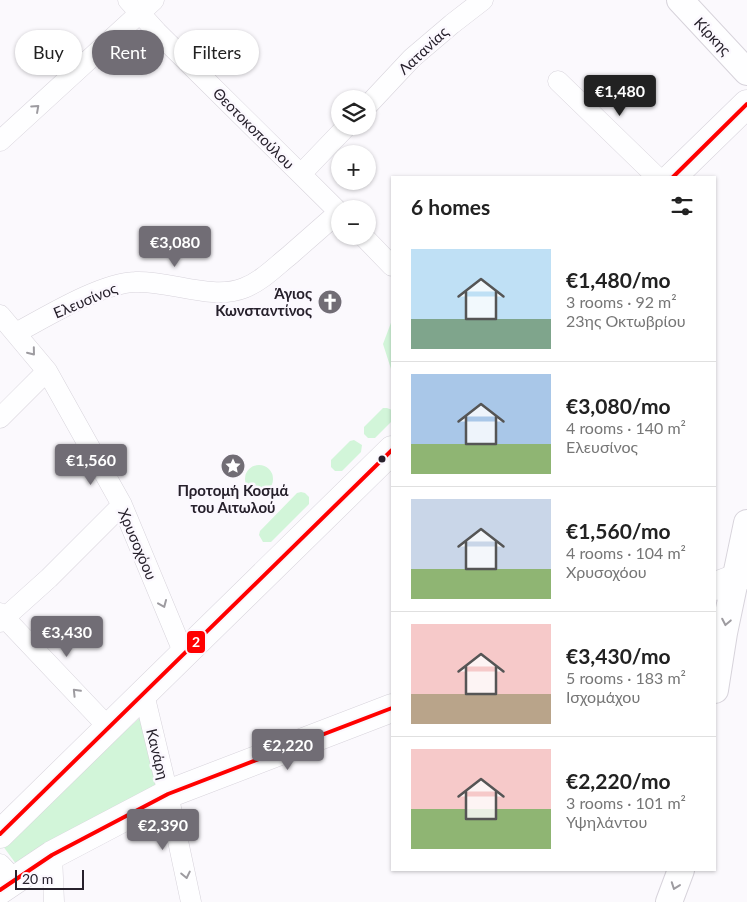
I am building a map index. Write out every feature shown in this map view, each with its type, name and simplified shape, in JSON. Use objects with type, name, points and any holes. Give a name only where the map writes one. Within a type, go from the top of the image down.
[{"type":"main road","points":[[674,176],[747,104]]},
{"type":"main road","points":[[0,834],[391,451]]},
{"type":"main road","points":[[5,878],[168,794],[391,708]]},
{"type":"street","points":[[0,141],[134,7],[154,0]]},
{"type":"street","name":"Λατανίας","points":[[376,96],[412,58],[483,0]]},
{"type":"street","name":"Κίρκης","points":[[680,0],[747,72]]},
{"type":"street","name":"Θεοτοκοπούλου","points":[[134,7],[331,204]]},
{"type":"street","points":[[558,81],[656,176]]},
{"type":"street","points":[[300,174],[338,135]]},
{"type":"street","name":"Ελευσίνος","points":[[16,333],[95,294],[132,282],[154,282],[223,292],[242,289],[261,279],[331,221]]},
{"type":"street","points":[[372,245],[391,265]]},
{"type":"street","name":"Χρυσοχόου","points":[[0,315],[47,371],[122,505],[184,654]]},
{"type":"street","points":[[0,418],[47,371]]},
{"type":"street","points":[[109,728],[2,618],[49,578],[122,505]]},
{"type":"street","points":[[716,683],[732,579],[747,523]]},
{"type":"street","name":"Κανάρη","points":[[144,694],[191,902]]},
{"type":"street","points":[[52,855],[54,902]]},
{"type":"street","points":[[669,902],[680,871]]},
{"type":"green space","points":[[391,323],[391,369],[383,344]]},
{"type":"green space","points":[[383,408],[391,410],[391,422],[375,438],[368,438],[364,434],[364,427]]},
{"type":"green space","points":[[354,440],[362,445],[361,452],[342,471],[335,471],[331,467],[331,460],[350,441]]},
{"type":"green space","points":[[259,465],[269,469],[273,479],[269,489],[259,493],[249,489],[245,479],[249,469]]},
{"type":"green space","points":[[301,492],[309,497],[309,504],[271,542],[263,542],[259,535],[260,531],[297,493]]},
{"type":"green space","points":[[142,716],[161,788],[19,868],[0,842]]},
{"type":"transit line","name":"2","points":[[674,176],[747,104]]},
{"type":"transit line","name":"2","points":[[0,834],[391,451]]},
{"type":"transit line","name":"2","points":[[0,890],[52,855],[168,794],[391,708]]},
{"type":"place","name":"Άγιος Κωνσταντίνος","points":[[330,302]]},
{"type":"place","name":"Προτομή Κοσμά του Αιτωλού","points":[[233,466]]}]
